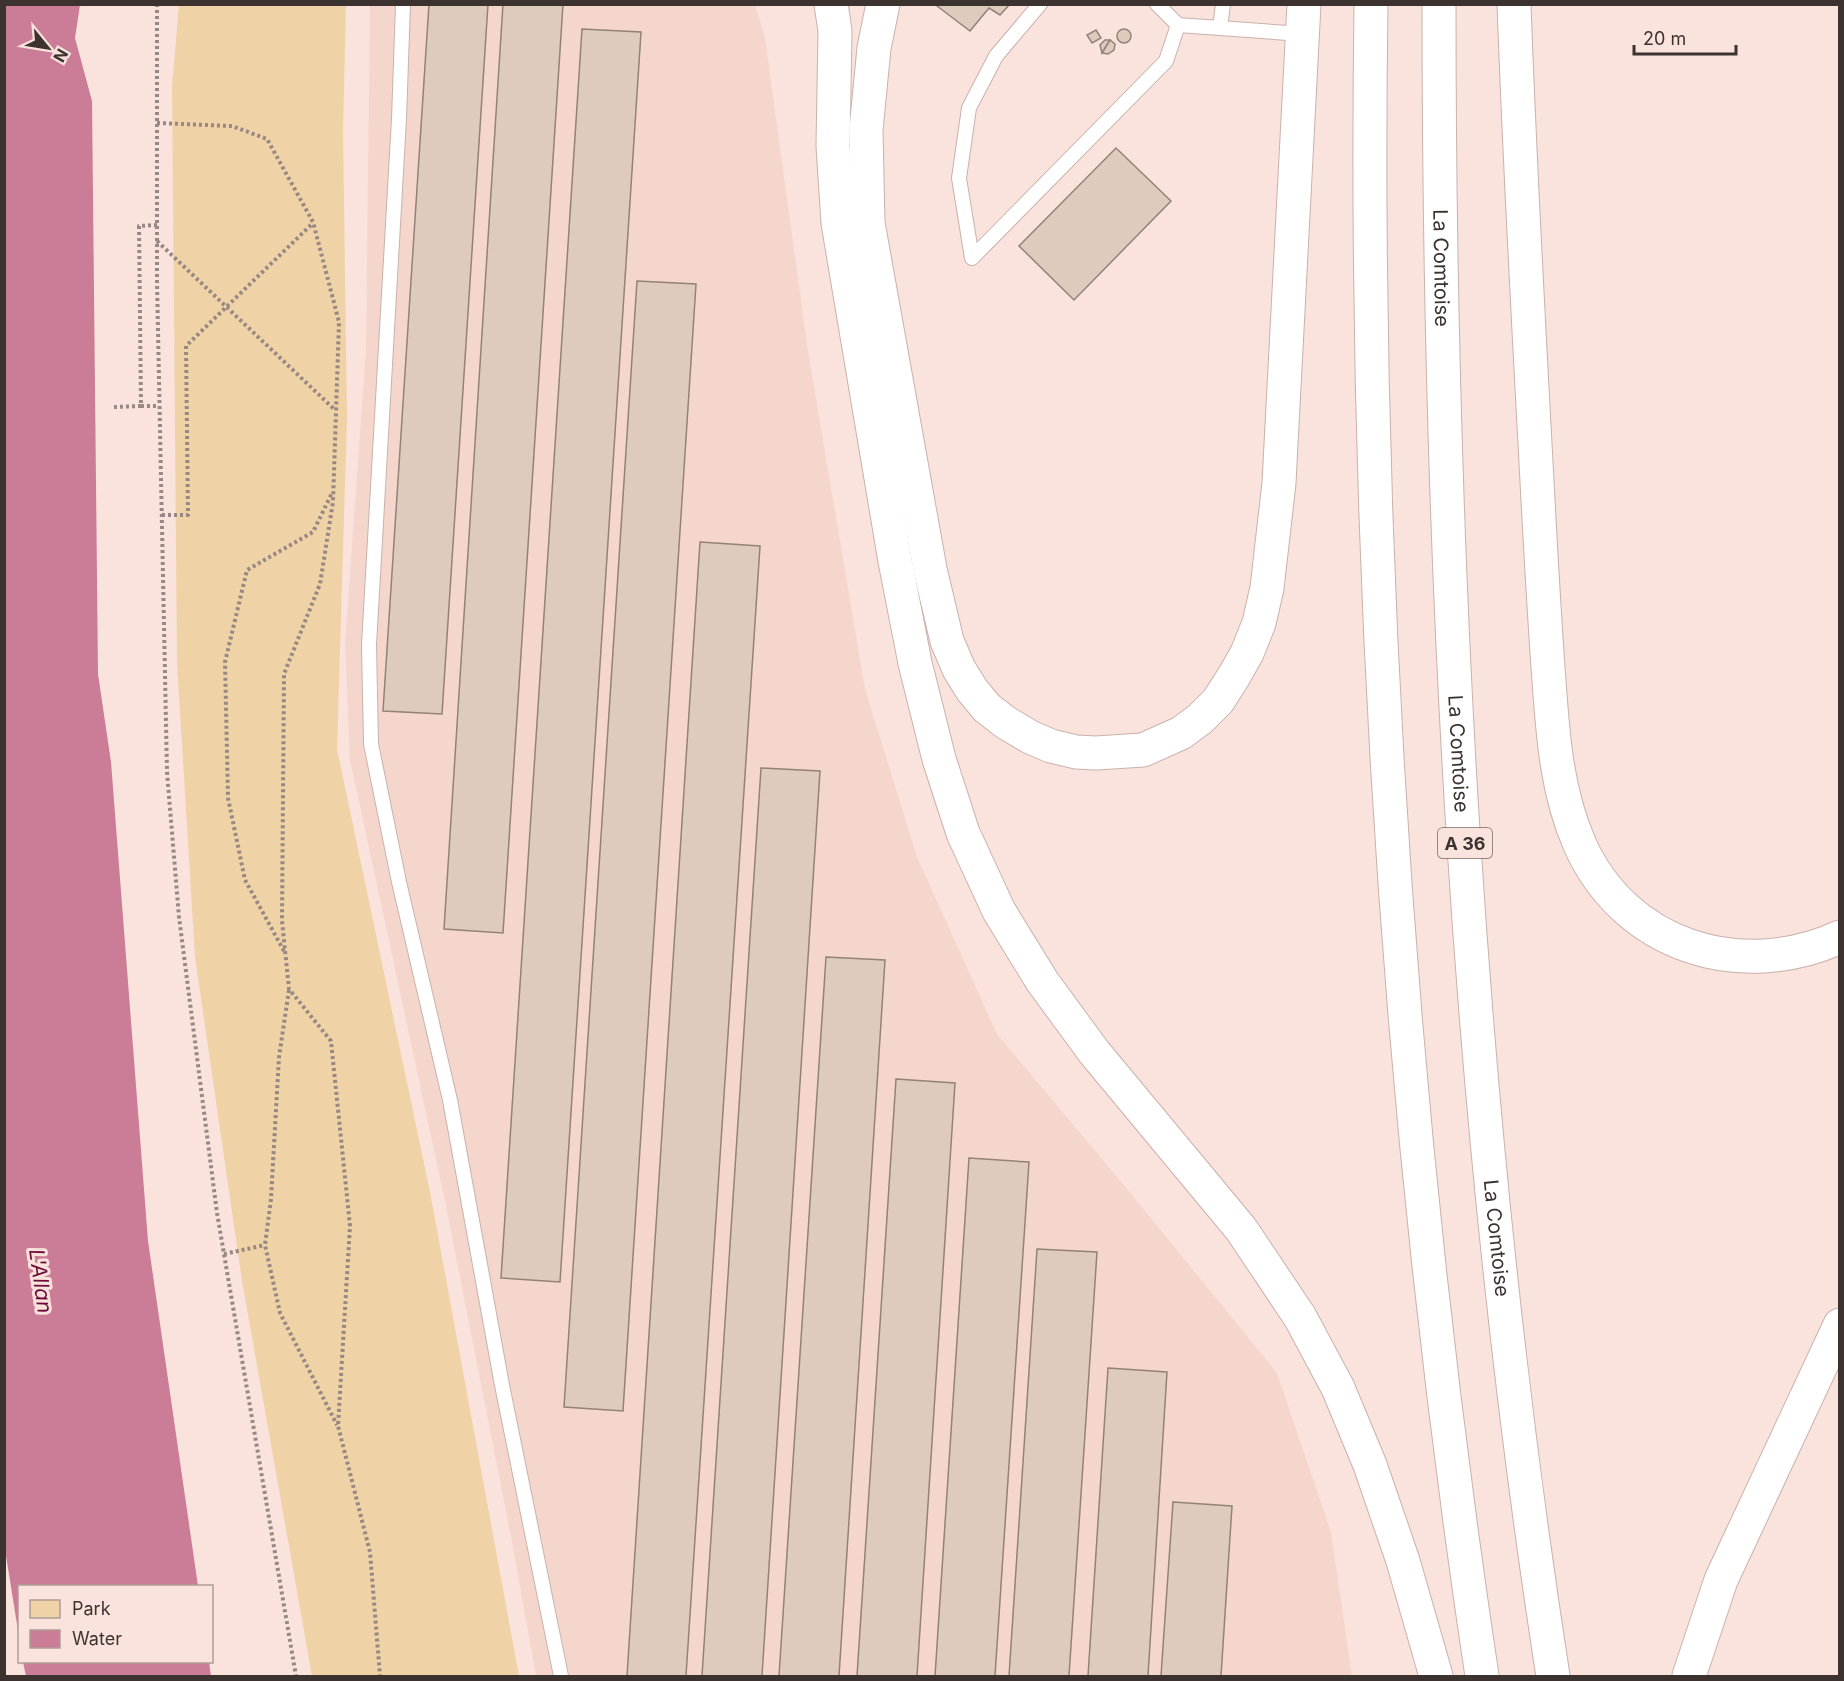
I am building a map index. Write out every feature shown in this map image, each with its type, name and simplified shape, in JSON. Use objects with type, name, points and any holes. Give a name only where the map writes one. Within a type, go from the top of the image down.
[{"type":"highway","points":[[831,4],[835,32],[832,146],[838,223],[895,561],[915,663],[939,759],[963,833],[999,911],[1042,981],[1094,1052],[1241,1229],[1300,1317],[1338,1388],[1370,1465],[1403,1562],[1436,1677]]},
{"type":"highway","points":[[883,4],[874,48],[866,129],[868,223],[930,569],[947,641],[959,669],[987,708],[1030,737],[1076,752],[1106,753],[1143,750],[1182,733],[1218,701],[1247,652],[1259,623],[1267,588],[1278,483],[1303,19]]},
{"type":"highway","points":[[1371,4],[1369,146],[1373,383],[1378,587],[1389,780],[1413,1104],[1440,1369],[1482,1677]]},
{"type":"highway","name":"La Comtoise","points":[[1439,4],[1446,496],[1471,936],[1484,1108],[1510,1363],[1553,1677]]},
{"type":"highway","points":[[1514,4],[1517,107],[1546,650],[1554,749],[1570,818],[1581,847],[1594,870],[1624,907],[1643,922],[1692,947],[1715,954],[1760,958],[1807,950],[1839,937]]},
{"type":"highway","points":[[1689,1677],[1721,1580],[1839,1325]]},
{"type":"lane","points":[[403,4],[399,131],[369,645],[371,744],[399,882],[450,1100],[502,1385],[561,1677]]},
{"type":"lane","points":[[1040,4],[996,56],[969,108],[958,178],[972,258],[1166,61],[1178,25]]},
{"type":"lane","points":[[1157,4],[1178,25],[1220,28],[1303,19]]},
{"type":"lane","points":[[1220,28],[1223,4]]},
{"type":"path","points":[[158,4],[157,240],[167,772],[179,917],[217,1213],[296,1677]]},
{"type":"path","points":[[157,123],[232,126],[267,139],[313,222],[339,322],[333,502],[320,584],[284,674],[282,921],[289,989],[279,1057],[271,1199],[265,1245],[280,1313],[338,1426],[370,1552],[380,1677]]},
{"type":"path","points":[[162,516],[188,515],[186,346],[313,222]]},
{"type":"path","points":[[141,406],[139,226],[157,225]]},
{"type":"path","points":[[157,240],[335,410]]},
{"type":"path","points":[[114,407],[159,406]]},
{"type":"path","points":[[286,954],[245,880],[228,798],[225,662],[248,570],[313,532],[333,489]]},
{"type":"path","points":[[289,989],[331,1041],[350,1226],[338,1426]]},
{"type":"path","points":[[224,1254],[265,1245]]},
{"type":"shaded area","points":[[370,5],[755,5],[765,38],[808,351],[865,689],[917,857],[997,1034],[1277,1373],[1331,1532],[1352,1676],[536,1676],[446,1206],[350,760],[345,643],[366,349]]},
{"type":"green space","points":[[179,4],[346,5],[343,131],[347,418],[337,749],[430,1192],[519,1676],[312,1676],[242,1281],[195,957],[177,663],[172,87]]},
{"type":"water","name":"L'Allan","points":[[4,5],[80,5],[75,38],[92,101],[98,674],[111,762],[148,1241],[198,1585],[18,1585],[18,1631],[4,1543]]},
{"type":"water","points":[[23,1663],[209,1663],[211,1676],[26,1676]]},
{"type":"building","points":[[429,4],[488,4],[442,714],[383,711]]},
{"type":"building","points":[[503,4],[563,4],[503,933],[444,929]]},
{"type":"building","points":[[939,4],[1010,4],[1000,15],[989,8],[970,31],[937,6]]},
{"type":"building","points":[[582,29],[641,32],[560,1282],[501,1278]]},
{"type":"building","points":[[1121,29],[1127,29],[1131,36],[1127,43],[1121,43],[1117,39],[1117,33]]},
{"type":"building","points":[[1096,30],[1101,38],[1092,43],[1087,35]]},
{"type":"building","points":[[1105,40],[1110,40],[1102,53],[1100,45]]},
{"type":"building","points":[[1110,40],[1115,44],[1114,50],[1108,54],[1102,53]]},
{"type":"building","points":[[1116,148],[1171,201],[1074,300],[1019,246]]},
{"type":"building","points":[[637,281],[696,284],[623,1411],[564,1407]]},
{"type":"building","points":[[700,542],[760,546],[686,1676],[627,1676]]},
{"type":"building","points":[[761,768],[820,771],[762,1676],[702,1676]]},
{"type":"building","points":[[826,957],[885,960],[839,1676],[779,1676]]},
{"type":"building","points":[[896,1079],[955,1083],[917,1676],[857,1676]]},
{"type":"building","points":[[969,1158],[1029,1162],[995,1676],[935,1676]]},
{"type":"building","points":[[1037,1249],[1097,1252],[1069,1676],[1009,1676]]},
{"type":"building","points":[[1108,1368],[1167,1372],[1148,1676],[1088,1676]]},
{"type":"building","points":[[1173,1502],[1232,1506],[1221,1676],[1161,1676]]}]
